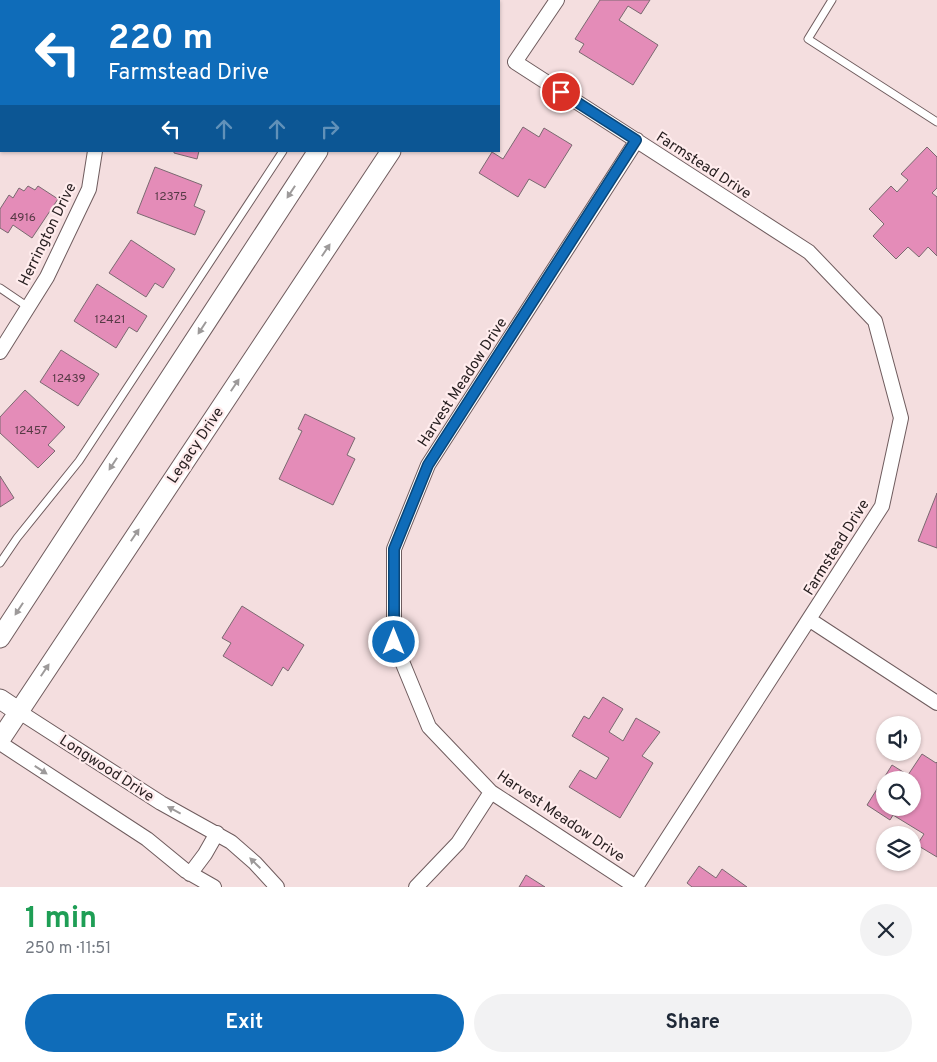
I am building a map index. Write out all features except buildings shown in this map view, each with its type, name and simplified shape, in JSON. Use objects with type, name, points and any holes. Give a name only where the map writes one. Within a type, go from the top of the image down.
[{"type":"main road","points":[[0,638],[317,152]]},
{"type":"main road","name":"Legacy Drive","points":[[0,741],[18,710],[390,152]]},
{"type":"main road","name":"Longwood Drive","points":[[0,699],[18,710]]},
{"type":"street","name":"Farmstead Drive","points":[[556,0],[515,62],[809,252],[875,321],[901,418],[882,506],[636,887]]},
{"type":"street","name":"Harvest Meadow Drive","points":[[636,140],[428,465],[394,549],[394,642],[429,727],[491,792],[636,887]]},
{"type":"street","name":"Herrington Drive","points":[[0,352],[47,277],[89,189],[95,152]]},
{"type":"street","points":[[810,620],[937,703]]},
{"type":"street","name":"Longwood Drive","points":[[18,710],[161,803],[217,833],[242,850],[277,887]]},
{"type":"street","points":[[0,741],[147,839],[190,874],[214,887]]},
{"type":"street","points":[[416,887],[447,857],[491,792]]},
{"type":"street","points":[[190,874],[205,854],[217,833]]},
{"type":"lane","points":[[832,0],[808,39],[937,122]]},
{"type":"lane","points":[[0,563],[17,538],[79,461],[282,152]]},
{"type":"lane","points":[[0,288],[28,306]]},
{"type":"route","points":[[394,642],[394,549],[428,465],[636,140],[561,92]]}]
